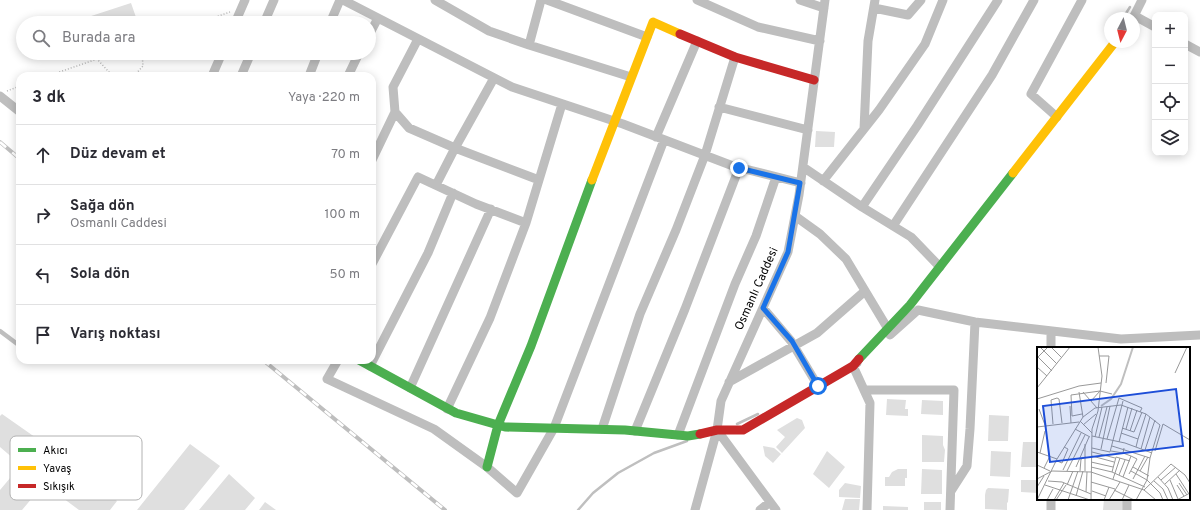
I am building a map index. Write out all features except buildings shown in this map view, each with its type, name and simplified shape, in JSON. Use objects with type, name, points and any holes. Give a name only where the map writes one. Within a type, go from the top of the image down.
[{"type":"street","points":[[267,16],[274,0]]},
{"type":"street","points":[[333,16],[340,0]]},
{"type":"street","points":[[344,0],[374,16]]},
{"type":"street","points":[[435,0],[489,31],[631,77]]},
{"type":"street","points":[[529,45],[541,0]]},
{"type":"street","points":[[547,0],[647,37]]},
{"type":"street","points":[[697,0],[758,27],[820,41]]},
{"type":"street","points":[[800,0],[825,4]]},
{"type":"street","points":[[864,129],[868,41],[875,4],[908,16],[922,0]]},
{"type":"street","points":[[823,181],[864,129],[925,44],[943,0]]},
{"type":"street","points":[[862,207],[917,126],[998,0]]},
{"type":"street","points":[[893,226],[992,75],[1034,0]]},
{"type":"street","points":[[1057,117],[1030,94],[1082,0]]},
{"type":"street","points":[[1135,12],[1138,1]]},
{"type":"street","points":[[238,16],[243,4]]},
{"type":"street","name":"Osmanlı Caddesi","points":[[695,510],[716,430],[721,400],[788,252],[803,167],[825,4]]},
{"type":"street","points":[[376,22],[378,18],[512,87],[614,121],[739,168],[800,183]]},
{"type":"street","points":[[1140,20],[1152,26]]},
{"type":"street","points":[[487,467],[498,425],[531,346],[652,22],[736,57],[814,80]]},
{"type":"street","points":[[376,152],[395,112],[393,87],[418,39]]},
{"type":"street","points":[[335,364],[326,379],[434,429],[487,467],[517,493],[554,428],[697,41]]},
{"type":"street","points":[[1188,45],[1199,50]]},
{"type":"street","points":[[853,366],[910,305],[1110,48]]},
{"type":"street","points":[[602,430],[640,314],[676,230],[705,155],[736,57]]},
{"type":"street","points":[[214,72],[219,60]]},
{"type":"street","points":[[243,72],[248,60]]},
{"type":"street","points":[[311,72],[315,60]]},
{"type":"street","points":[[350,72],[356,60]]},
{"type":"street","points":[[436,185],[494,78]]},
{"type":"street","points":[[3,94],[16,108]]},
{"type":"street","points":[[447,409],[490,318],[526,223],[562,104]]},
{"type":"street","points":[[719,108],[808,130]]},
{"type":"street","points":[[395,112],[409,128],[455,148],[539,180]]},
{"type":"street","points":[[803,167],[862,207],[911,237],[940,267]]},
{"type":"street","points":[[635,431],[685,309],[739,168]]},
{"type":"street","points":[[678,435],[735,284],[756,236],[776,176]]},
{"type":"street","points":[[376,256],[418,177],[526,223]]},
{"type":"street","points":[[376,354],[428,253],[453,193]]},
{"type":"street","points":[[410,388],[491,209]]},
{"type":"street","points":[[795,216],[820,234],[846,259],[888,329]]},
{"type":"street","points":[[729,382],[764,361],[817,333],[865,291]]},
{"type":"street","points":[[763,308],[792,341],[818,386]]},
{"type":"street","points":[[366,364],[447,409],[505,427],[635,431],[688,436],[716,430],[743,430],[853,366],[918,310],[975,322],[1121,339],[1200,335]]},
{"type":"street","points":[[950,492],[967,466],[975,322]]},
{"type":"street","points":[[1051,331],[1051,347]]},
{"type":"street","points":[[1134,347],[1135,338]]},
{"type":"street","points":[[853,366],[870,404],[866,510]]},
{"type":"street","points":[[865,390],[954,390],[950,510]]},
{"type":"street","points":[[716,430],[773,506],[760,510]]},
{"type":"lane","points":[[0,331],[16,343]]},
{"type":"path","points":[[215,16],[243,4]]},
{"type":"path","points":[[60,72],[94,60]]},
{"type":"path","points":[[98,60],[109,72]]},
{"type":"path","points":[[138,72],[143,66],[143,60]]},
{"type":"path","points":[[3,94],[16,88]]},
{"type":"waterway","points":[[1127,12],[1130,7]]},
{"type":"waterway","points":[[737,424],[758,414]]},
{"type":"waterway","points":[[578,510],[593,493],[618,473],[654,453],[687,441]]},
{"type":"railway","points":[[0,142],[16,156]]},
{"type":"railway","points":[[268,364],[445,510]]},
{"type":"traffic: fast","points":[[859,359],[910,305],[1013,173]]},
{"type":"traffic: fast","points":[[487,467],[498,425],[531,346],[592,180]]},
{"type":"traffic: fast","points":[[366,364],[456,413],[505,427],[625,430],[688,436],[700,434]]},
{"type":"traffic: slow","points":[[592,180],[653,22],[680,34]]},
{"type":"traffic: slow","points":[[1013,173],[1110,48]]},
{"type":"traffic: jam","points":[[680,34],[735,57],[814,80]]},
{"type":"traffic: jam","points":[[700,434],[717,430],[743,430],[853,366],[859,359]]},
{"type":"route","points":[[739,168],[800,183],[788,252],[763,308],[792,341],[818,386]]}]
